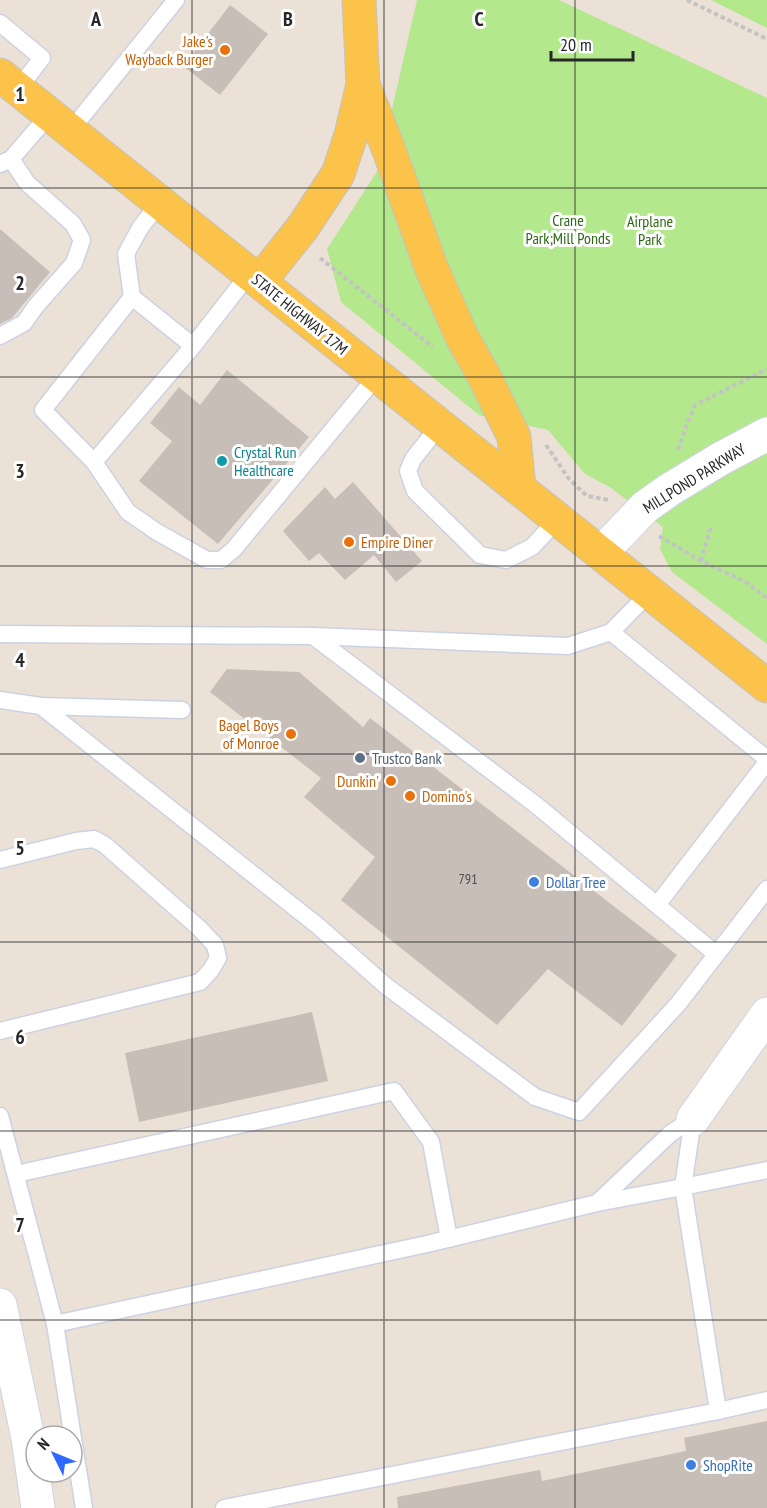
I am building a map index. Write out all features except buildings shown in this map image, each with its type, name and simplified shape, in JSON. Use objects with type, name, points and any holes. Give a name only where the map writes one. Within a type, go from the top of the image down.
[{"type":"main road","points":[[255,278],[303,227],[338,174],[351,135],[363,84],[359,0]]},
{"type":"main road","name":"STATE HIGHWAY 17M","points":[[9,82],[767,686]]},
{"type":"main road","points":[[363,84],[431,267],[462,337],[514,437],[519,488]]},
{"type":"street","name":"MILLPOND PARKWAY","points":[[601,553],[645,507],[720,459],[767,434]]},
{"type":"street","points":[[693,1119],[767,1014]]},
{"type":"street","points":[[0,1305],[28,1438],[38,1508]]},
{"type":"lane","points":[[0,336],[24,323],[74,263],[82,240],[73,224],[6,162],[60,122],[176,0]]},
{"type":"lane","points":[[0,23],[42,58],[9,82]]},
{"type":"lane","points":[[160,202],[140,228],[126,254],[132,297],[193,346]]},
{"type":"lane","points":[[94,462],[193,346],[255,278]]},
{"type":"lane","points":[[132,297],[43,410],[94,462],[128,512],[207,560],[221,560],[234,549],[377,376]]},
{"type":"lane","points":[[440,425],[413,459],[408,471],[415,491],[480,555],[506,560],[532,547],[558,519]]},
{"type":"lane","points":[[0,634],[313,636],[568,646],[610,632],[650,592]]},
{"type":"lane","points":[[610,632],[767,760],[657,904]]},
{"type":"lane","points":[[313,636],[536,805],[716,954]]},
{"type":"lane","points":[[0,700],[41,706],[182,710]]},
{"type":"lane","points":[[41,706],[318,926],[386,986],[535,1097],[579,1112],[678,1004],[767,889]]},
{"type":"lane","points":[[0,860],[76,841],[94,839],[105,845],[198,928],[215,945],[218,958],[200,982],[0,1031]]},
{"type":"lane","points":[[15,1174],[394,1091],[431,1142],[449,1239]]},
{"type":"lane","points":[[0,1116],[55,1324],[84,1508]]},
{"type":"lane","points":[[693,1119],[682,1187],[717,1411]]},
{"type":"lane","points":[[597,1203],[671,1133],[693,1119]]},
{"type":"lane","points":[[55,1324],[449,1239],[597,1203],[767,1170]]},
{"type":"lane","points":[[224,1508],[767,1400]]},
{"type":"path","points":[[687,0],[767,39]]},
{"type":"path","points":[[676,456],[695,405],[767,369]]},
{"type":"path","points":[[701,561],[711,526]]},
{"type":"green space","name":"Crane Park;Mill Ponds","points":[[417,0],[559,0],[767,98],[767,644],[672,572],[660,549],[663,527],[611,488],[585,474],[548,430],[479,415],[341,302],[327,249],[378,170]]},
{"type":"green space","points":[[711,0],[767,0],[767,28]]},
{"type":"place","name":"Jake's Wayback Burger","points":[[225,50]]},
{"type":"place","name":"Crystal Run Healthcare","points":[[222,461]]},
{"type":"place","name":"Empire Diner","points":[[349,542]]},
{"type":"place","name":"Bagel Boys of Monroe","points":[[291,734]]},
{"type":"place","name":"Trustco Bank","points":[[360,758]]},
{"type":"place","name":"Dunkin'","points":[[391,781]]},
{"type":"place","name":"Domino's","points":[[410,796]]},
{"type":"place","name":"Dollar Tree","points":[[534,882]]},
{"type":"place","name":"ShopRite","points":[[691,1465]]},
{"type":"park label","name":"Airplane Park","points":[[650,230]]}]
